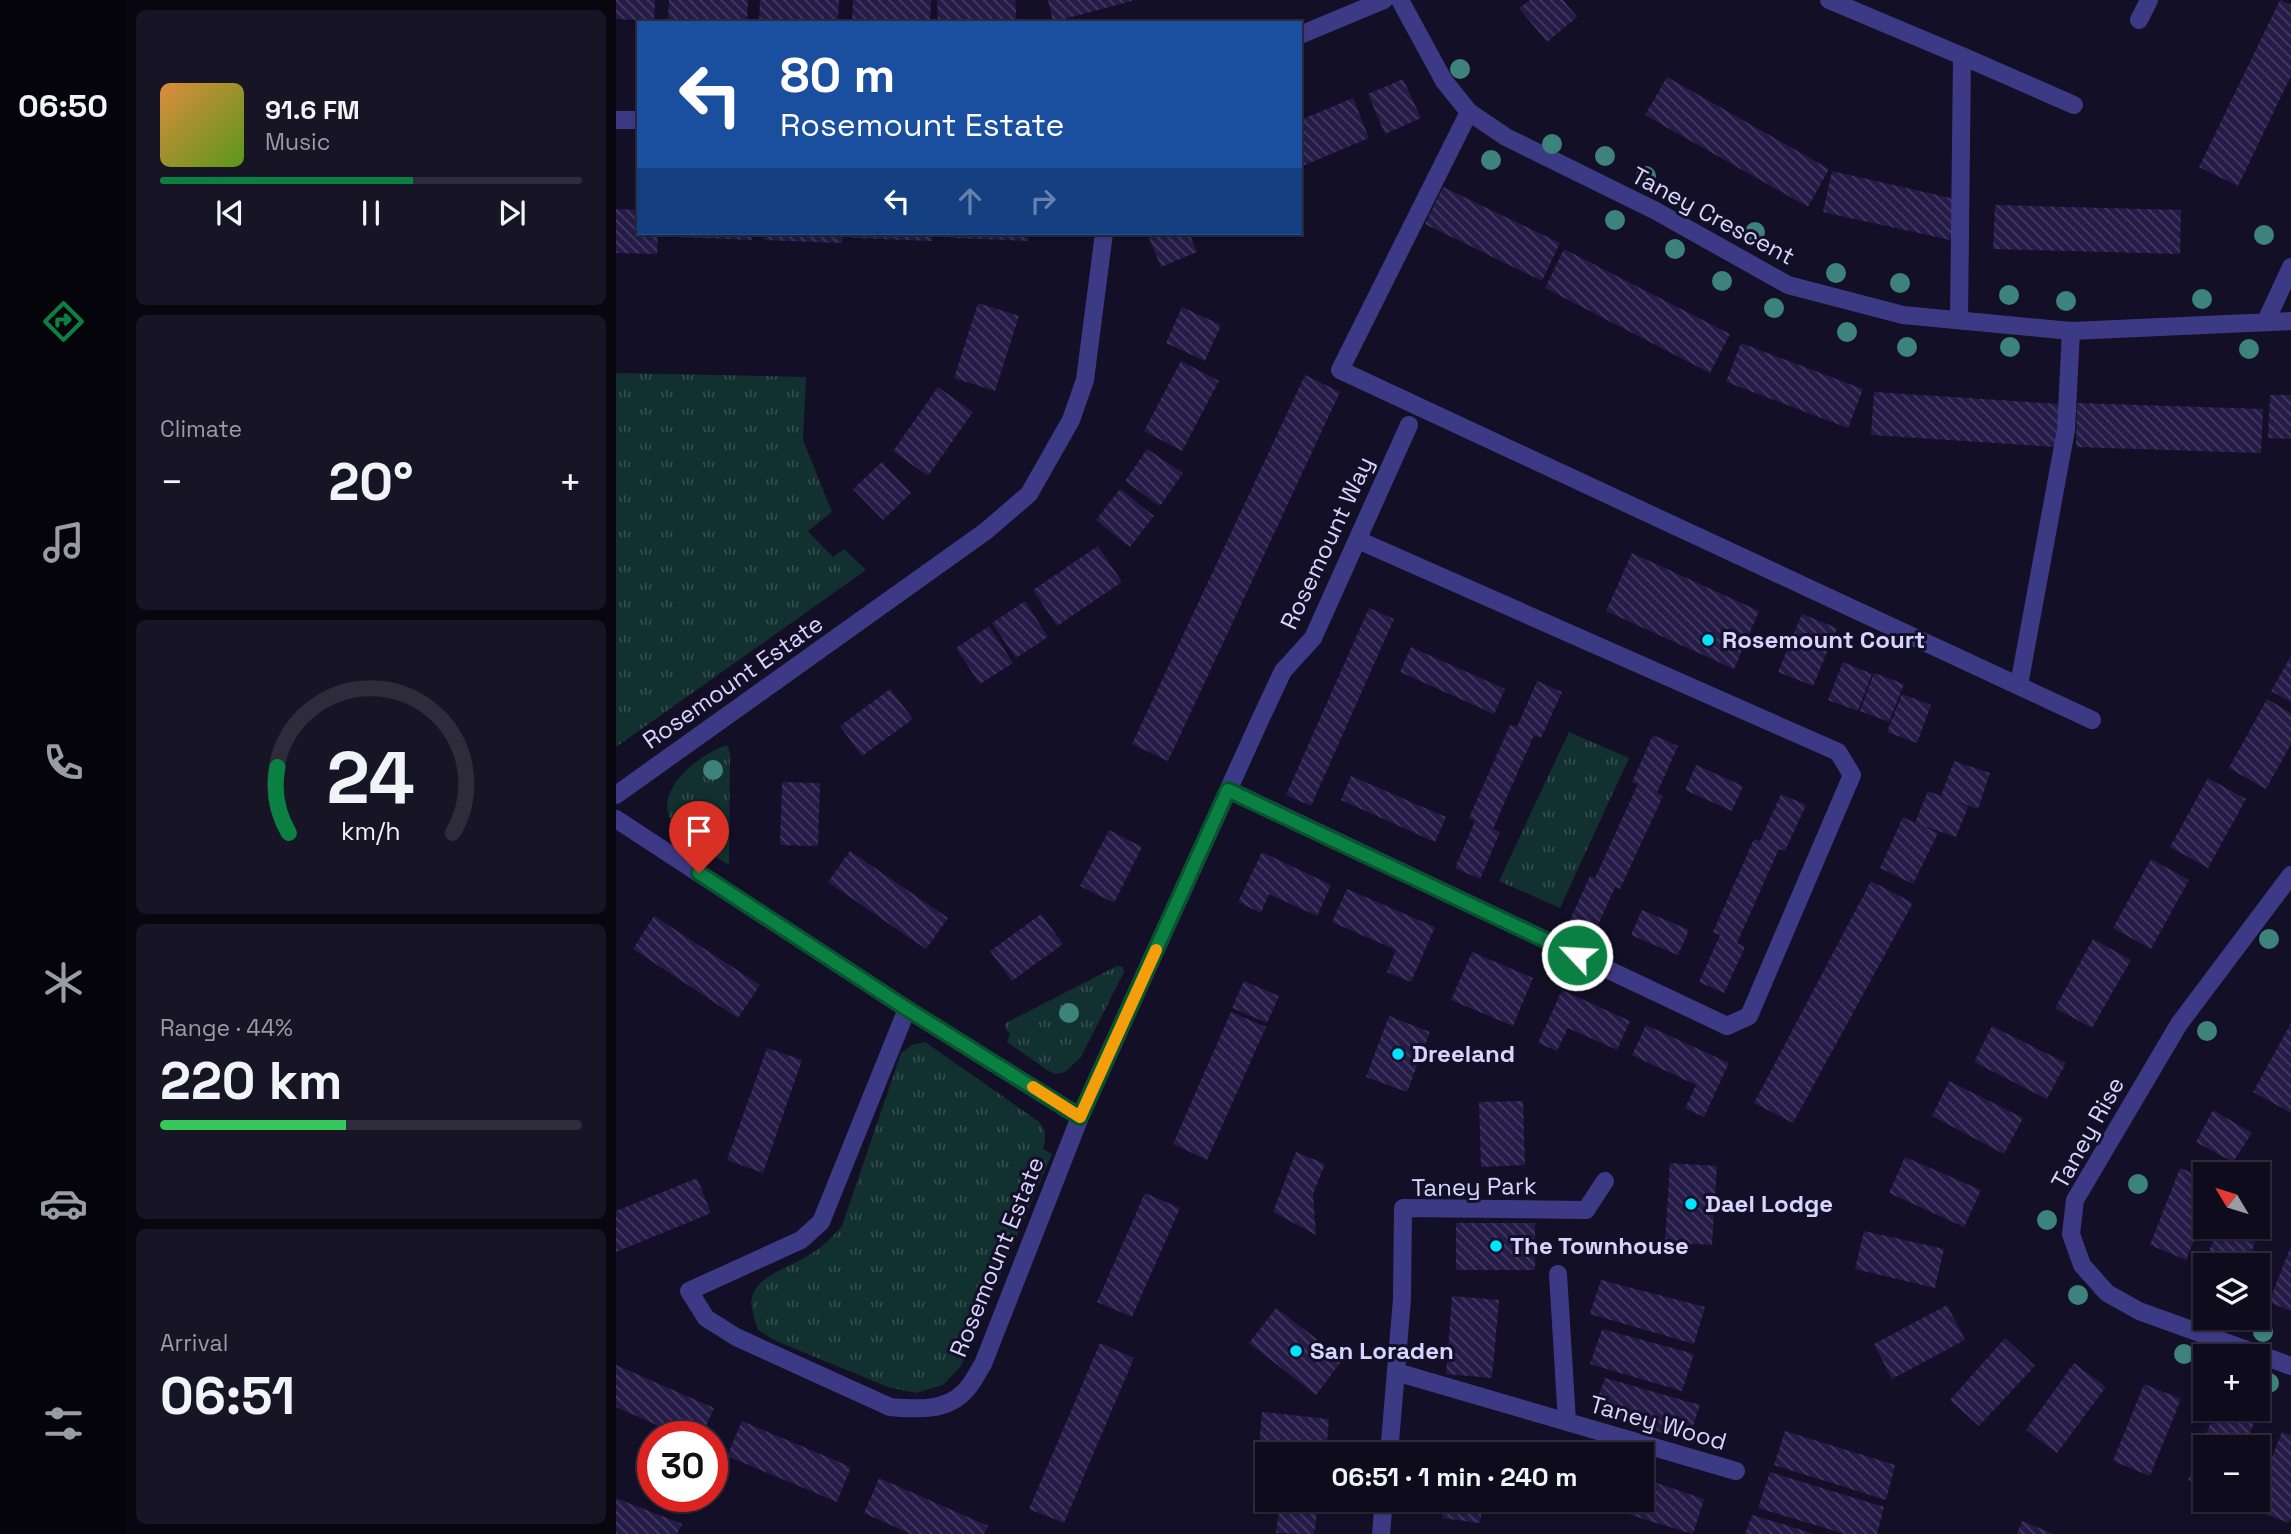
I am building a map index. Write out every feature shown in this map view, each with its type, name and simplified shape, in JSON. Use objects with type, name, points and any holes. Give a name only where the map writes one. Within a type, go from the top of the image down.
[{"type":"street","points":[[1302,34],[1384,0]]},
{"type":"street","name":"Taney Crescent","points":[[1399,0],[1444,81],[1469,112],[1506,136],[1656,211],[1788,285],[1903,315],[2071,331],[2291,321]]},
{"type":"street","points":[[1829,0],[2074,105]]},
{"type":"street","points":[[2139,20],[2149,0]]},
{"type":"street","points":[[1959,320],[1962,55]]},
{"type":"street","points":[[1469,112],[1340,370],[2092,720]]},
{"type":"street","points":[[616,120],[637,120]]},
{"type":"street","name":"Rosemount Estate","points":[[616,795],[878,610],[986,531],[1029,494],[1070,420],[1085,380],[1104,235]]},
{"type":"street","points":[[2266,321],[2291,267]]},
{"type":"street","points":[[2019,685],[2066,430],[2071,331]]},
{"type":"street","name":"Rosemount Way","points":[[1228,790],[1283,671],[1313,638],[1409,425]]},
{"type":"street","points":[[1228,790],[1727,1026],[1749,1016],[1852,775],[1838,752],[1358,540]]},
{"type":"street","name":"Rosemount Estate","points":[[907,1009],[821,1222],[801,1240],[690,1291],[706,1318],[736,1337],[890,1407],[915,1409],[943,1406],[964,1393],[983,1364],[1080,1117],[1228,790]]},
{"type":"street","points":[[616,819],[907,1009],[1080,1117]]},
{"type":"street","name":"Taney Rise","points":[[2291,875],[2179,1024],[2075,1200],[2071,1234],[2082,1265],[2107,1293],[2139,1311],[2291,1366]]},
{"type":"street","name":"Taney Park","points":[[1389,1442],[1402,1299],[1403,1208],[1586,1210],[1605,1181]]},
{"type":"street","name":"Taney Wood","points":[[1558,1274],[1566,1422]]},
{"type":"street","name":"Taney Wood","points":[[1396,1372],[1737,1471]]},
{"type":"street","points":[[1381,1534],[1383,1512]]},
{"type":"green space","points":[[616,373],[806,377],[803,440],[832,512],[808,531],[833,557],[844,549],[866,570],[616,747]]},
{"type":"green space","points":[[1569,732],[1629,758],[1560,908],[1499,881]]},
{"type":"green space","points":[[727,745],[730,753],[729,865],[696,846],[679,832],[670,819],[667,805],[670,792],[689,768],[714,750]]},
{"type":"green space","points":[[1117,966],[1123,967],[1124,972],[1081,1057],[1065,1072],[1055,1074],[1047,1070],[1007,1042],[1010,1034],[1005,1028],[1006,1023]]},
{"type":"green space","points":[[925,1042],[1038,1121],[1045,1134],[1043,1149],[1052,1154],[961,1366],[943,1385],[916,1393],[888,1387],[776,1341],[758,1330],[752,1297],[760,1283],[815,1251],[842,1226],[901,1053],[912,1045]]},
{"type":"building","points":[[616,0],[655,0],[654,21],[616,19]]},
{"type":"building","points":[[669,0],[748,0],[747,21],[668,20]]},
{"type":"building","points":[[760,0],[839,0],[838,21],[759,21]]},
{"type":"building","points":[[853,0],[931,0],[930,21],[852,21]]},
{"type":"building","points":[[937,0],[1015,0],[1017,21],[938,21]]},
{"type":"building","points":[[1048,0],[1132,0],[1057,21],[1053,21]]},
{"type":"building","points":[[1530,0],[1563,0],[1577,17],[1547,42],[1519,8]]},
{"type":"building","points":[[2280,0],[2291,5],[2291,76],[2238,186],[2199,167]]},
{"type":"building","points":[[1667,77],[1829,169],[1808,207],[1645,115]]},
{"type":"building","points":[[1403,79],[1421,118],[1385,134],[1368,94]]},
{"type":"building","points":[[1353,98],[1369,138],[1302,166],[1302,119]]},
{"type":"building","points":[[1832,171],[1959,200],[1950,240],[1823,212]]},
{"type":"building","points":[[1443,187],[1560,243],[1542,281],[1425,224]]},
{"type":"building","points":[[1995,205],[2181,210],[2180,254],[1993,249]]},
{"type":"building","points":[[616,209],[637,210],[637,235],[658,235],[657,254],[616,253]]},
{"type":"building","points":[[752,235],[752,240],[674,237]]},
{"type":"building","points":[[764,235],[843,235],[842,243],[764,240]]},
{"type":"building","points":[[854,235],[932,235],[932,241],[853,238]]},
{"type":"building","points":[[950,235],[1029,235],[1028,241],[950,238]]},
{"type":"building","points":[[1148,235],[1190,235],[1197,252],[1161,267]]},
{"type":"building","points":[[1564,249],[1730,334],[1710,373],[1545,288]]},
{"type":"building","points":[[978,303],[1019,316],[995,391],[954,378]]},
{"type":"building","points":[[1182,307],[1221,325],[1205,361],[1166,343]]},
{"type":"building","points":[[1741,343],[1863,389],[1848,428],[1726,382]]},
{"type":"building","points":[[1181,361],[1219,381],[1182,451],[1144,431]]},
{"type":"building","points":[[1305,375],[1340,392],[1168,761],[1132,744]]},
{"type":"building","points":[[938,387],[973,412],[928,476],[893,451]]},
{"type":"building","points":[[1874,392],[2060,404],[2057,447],[1871,435]]},
{"type":"building","points":[[2270,395],[2291,395],[2291,439],[2268,438]]},
{"type":"building","points":[[2077,403],[2263,409],[2261,453],[2076,447]]},
{"type":"building","points":[[1147,449],[1183,473],[1160,506],[1125,481]]},
{"type":"building","points":[[882,462],[911,493],[883,520],[853,489]]},
{"type":"building","points":[[1120,489],[1154,516],[1130,547],[1096,520]]},
{"type":"building","points":[[1098,546],[1122,582],[1057,626],[1033,590]]},
{"type":"building","name":"Rosemount Court","points":[[1632,553],[1759,611],[1734,669],[1606,611]]},
{"type":"building","points":[[1025,601],[1048,637],[1016,658],[992,623]]},
{"type":"building","points":[[1369,608],[1394,619],[1311,806],[1286,795]]},
{"type":"building","points":[[1802,614],[1837,628],[1813,686],[1778,672]]},
{"type":"building","points":[[989,626],[1013,663],[980,684],[956,648]]},
{"type":"building","points":[[1411,647],[1505,689],[1494,714],[1400,672]]},
{"type":"building","points":[[2291,656],[2291,702],[2271,691]]},
{"type":"building","points":[[1843,662],[1872,674],[1858,711],[1828,700]]},
{"type":"building","points":[[1874,673],[1904,684],[1889,722],[1860,711]]},
{"type":"building","points":[[1537,681],[1562,692],[1541,738],[1534,735],[1493,829],[1500,832],[1480,879],[1455,868],[1475,821],[1469,818],[1510,725],[1517,727]]},
{"type":"building","points":[[890,689],[913,719],[862,756],[840,726]]},
{"type":"building","points":[[1902,694],[1931,705],[1917,743],[1887,732]]},
{"type":"building","points":[[2267,699],[2291,713],[2291,744],[2266,789],[2229,768]]},
{"type":"building","points":[[1653,735],[1678,746],[1657,793],[1663,796],[1620,889],[1615,887],[1594,934],[1569,922],[1590,876],[1595,878],[1638,784],[1632,782]]},
{"type":"building","points":[[1954,761],[1990,773],[1978,809],[1953,800],[1968,807],[1956,837],[1920,825],[1938,833],[1913,884],[1880,868],[1903,817],[1915,823],[1928,791],[1941,796]]},
{"type":"building","points":[[1696,765],[1743,786],[1732,811],[1685,790]]},
{"type":"building","points":[[1351,776],[1446,817],[1435,842],[1341,800]]},
{"type":"building","points":[[2208,778],[2246,799],[2208,868],[2170,847]]},
{"type":"building","points":[[782,782],[820,783],[818,846],[780,845]]},
{"type":"building","points":[[1781,794],[1806,805],[1785,851],[1779,849],[1737,943],[1745,947],[1724,993],[1699,982],[1720,935],[1713,932],[1754,839],[1760,841]]},
{"type":"building","points":[[1109,830],[1142,847],[1114,903],[1080,886]]},
{"type":"building","points":[[850,851],[948,918],[926,949],[828,882]]},
{"type":"building","points":[[1262,852],[1331,885],[1317,916],[1269,894],[1261,913],[1238,902]]},
{"type":"building","points":[[2151,859],[2189,880],[2151,949],[2113,928]]},
{"type":"building","points":[[1871,881],[1913,903],[1793,1123],[1754,1103]]},
{"type":"building","points":[[1347,889],[1435,927],[1411,982],[1387,972],[1396,950],[1332,922]]},
{"type":"building","points":[[1642,910],[1689,930],[1678,955],[1631,935]]},
{"type":"building","points":[[1041,914],[1063,944],[1012,981],[990,951]]},
{"type":"building","points":[[654,916],[760,985],[738,1018],[633,949]]},
{"type":"building","points":[[2093,939],[2131,960],[2092,1028],[2055,1008]]},
{"type":"building","points":[[1472,952],[1533,978],[1513,1026],[1451,1000]]},
{"type":"building","points":[[1244,981],[1279,996],[1267,1023],[1232,1008]]},
{"type":"building","points":[[1562,990],[1630,1021],[1617,1050],[1568,1028],[1557,1051],[1538,1043]]},
{"type":"building","points":[[1231,1012],[1266,1027],[1207,1160],[1173,1144]]},
{"type":"building","name":"Dreeland","points":[[1389,1016],[1430,1032],[1407,1092],[1366,1077]]},
{"type":"building","points":[[2291,1023],[2291,1113],[2253,1092]]},
{"type":"building","points":[[1646,1025],[1729,1063],[1704,1117],[1685,1108],[1696,1085],[1632,1055]]},
{"type":"building","points":[[1992,1026],[2066,1063],[2047,1099],[1974,1062]]},
{"type":"building","points":[[767,1048],[802,1060],[763,1173],[727,1160]]},
{"type":"building","points":[[1949,1081],[2023,1118],[2004,1154],[1932,1116]]},
{"type":"building","points":[[1523,1101],[1525,1165],[1481,1167],[1479,1102]]},
{"type":"building","points":[[2213,1110],[2252,1133],[2233,1162],[2196,1142]]},
{"type":"building","points":[[1296,1152],[1325,1164],[1313,1194],[1316,1235],[1273,1212]]},
{"type":"building","points":[[1905,1157],[1981,1190],[1964,1227],[1889,1193]]},
{"type":"building","name":"Dael Lodge","points":[[1670,1163],[1717,1166],[1712,1245],[1665,1242]]},
{"type":"building","points":[[2180,1168],[2193,1173],[2194,1239],[2186,1260],[2150,1245]]},
{"type":"building","points":[[697,1178],[711,1213],[616,1252],[616,1211]]},
{"type":"building","points":[[1145,1193],[1180,1208],[1132,1317],[1097,1302]]},
{"type":"building","name":"The Townhouse","points":[[1456,1223],[1535,1223],[1535,1270],[1456,1270]]},
{"type":"building","points":[[1864,1231],[1944,1249],[1935,1288],[1855,1269]]},
{"type":"building","points":[[2214,1239],[2256,1239],[2251,1253],[2208,1253]]},
{"type":"building","points":[[2291,1246],[2291,1311],[2270,1302]]},
{"type":"building","points":[[1601,1280],[1705,1307],[1694,1344],[1590,1314]]},
{"type":"building","points":[[1452,1296],[1499,1300],[1492,1378],[1446,1374]]},
{"type":"building","points":[[1947,1305],[1965,1340],[1892,1379],[1874,1344]]},
{"type":"building","name":"San Loraden","points":[[1276,1308],[1343,1359],[1316,1395],[1249,1343]]},
{"type":"building","points":[[1602,1329],[1694,1354],[1682,1391],[1590,1364]]},
{"type":"building","points":[[2005,1338],[2035,1366],[1979,1426],[1950,1400]]},
{"type":"building","points":[[1100,1343],[1134,1358],[1064,1523],[1029,1509]]},
{"type":"building","points":[[2074,1363],[2106,1387],[2057,1453],[2026,1430]]},
{"type":"building","points":[[616,1365],[714,1408],[708,1421],[648,1421],[616,1407]]},
{"type":"building","points":[[1605,1378],[1700,1405],[1688,1441],[1593,1411]]},
{"type":"building","points":[[2144,1384],[2181,1399],[2150,1476],[2113,1461]]},
{"type":"building","points":[[1262,1412],[1329,1419],[1327,1442],[1260,1442]]},
{"type":"building","points":[[742,1421],[851,1467],[837,1502],[728,1456]]},
{"type":"building","points":[[2211,1421],[2255,1421],[2249,1435],[2206,1435]]},
{"type":"building","points":[[1785,1431],[1895,1465],[1886,1500],[1774,1465]]},
{"type":"building","points":[[2282,1432],[2291,1435],[2289,1523],[2260,1512],[2270,1512],[2270,1463]]},
{"type":"building","points":[[2193,1467],[2193,1482],[2188,1480]]},
{"type":"building","points":[[1770,1472],[1884,1507],[1877,1534],[1845,1534],[1758,1508]]},
{"type":"building","points":[[879,1478],[988,1526],[984,1534],[911,1534],[864,1513]]},
{"type":"building","points":[[1654,1482],[1704,1499],[1693,1534],[1627,1514],[1654,1512]]},
{"type":"building","points":[[616,1498],[637,1506],[637,1512],[652,1512],[682,1524],[677,1534],[616,1534]]},
{"type":"building","points":[[1279,1512],[1317,1512],[1314,1534],[1276,1533]]},
{"type":"building","points":[[1443,1512],[1481,1512],[1480,1523],[1442,1518]]},
{"type":"building","points":[[1752,1515],[1812,1533],[1812,1534],[1745,1534]]},
{"type":"building","points":[[2022,1521],[2054,1534],[2017,1534]]},
{"type":"slow traffic","points":[[1033,1087],[1080,1117],[1156,950]]},
{"type":"place","name":"Rosemount Court","points":[[1708,640]]},
{"type":"place","name":"Dreeland","points":[[1398,1054]]},
{"type":"place","name":"Dael Lodge","points":[[1691,1204]]},
{"type":"place","name":"The Townhouse","points":[[1496,1246]]},
{"type":"place","name":"San Loraden","points":[[1296,1351]]},
{"type":"route","points":[[699,873],[907,1009],[1080,1117],[1228,790],[1577,955]]}]
